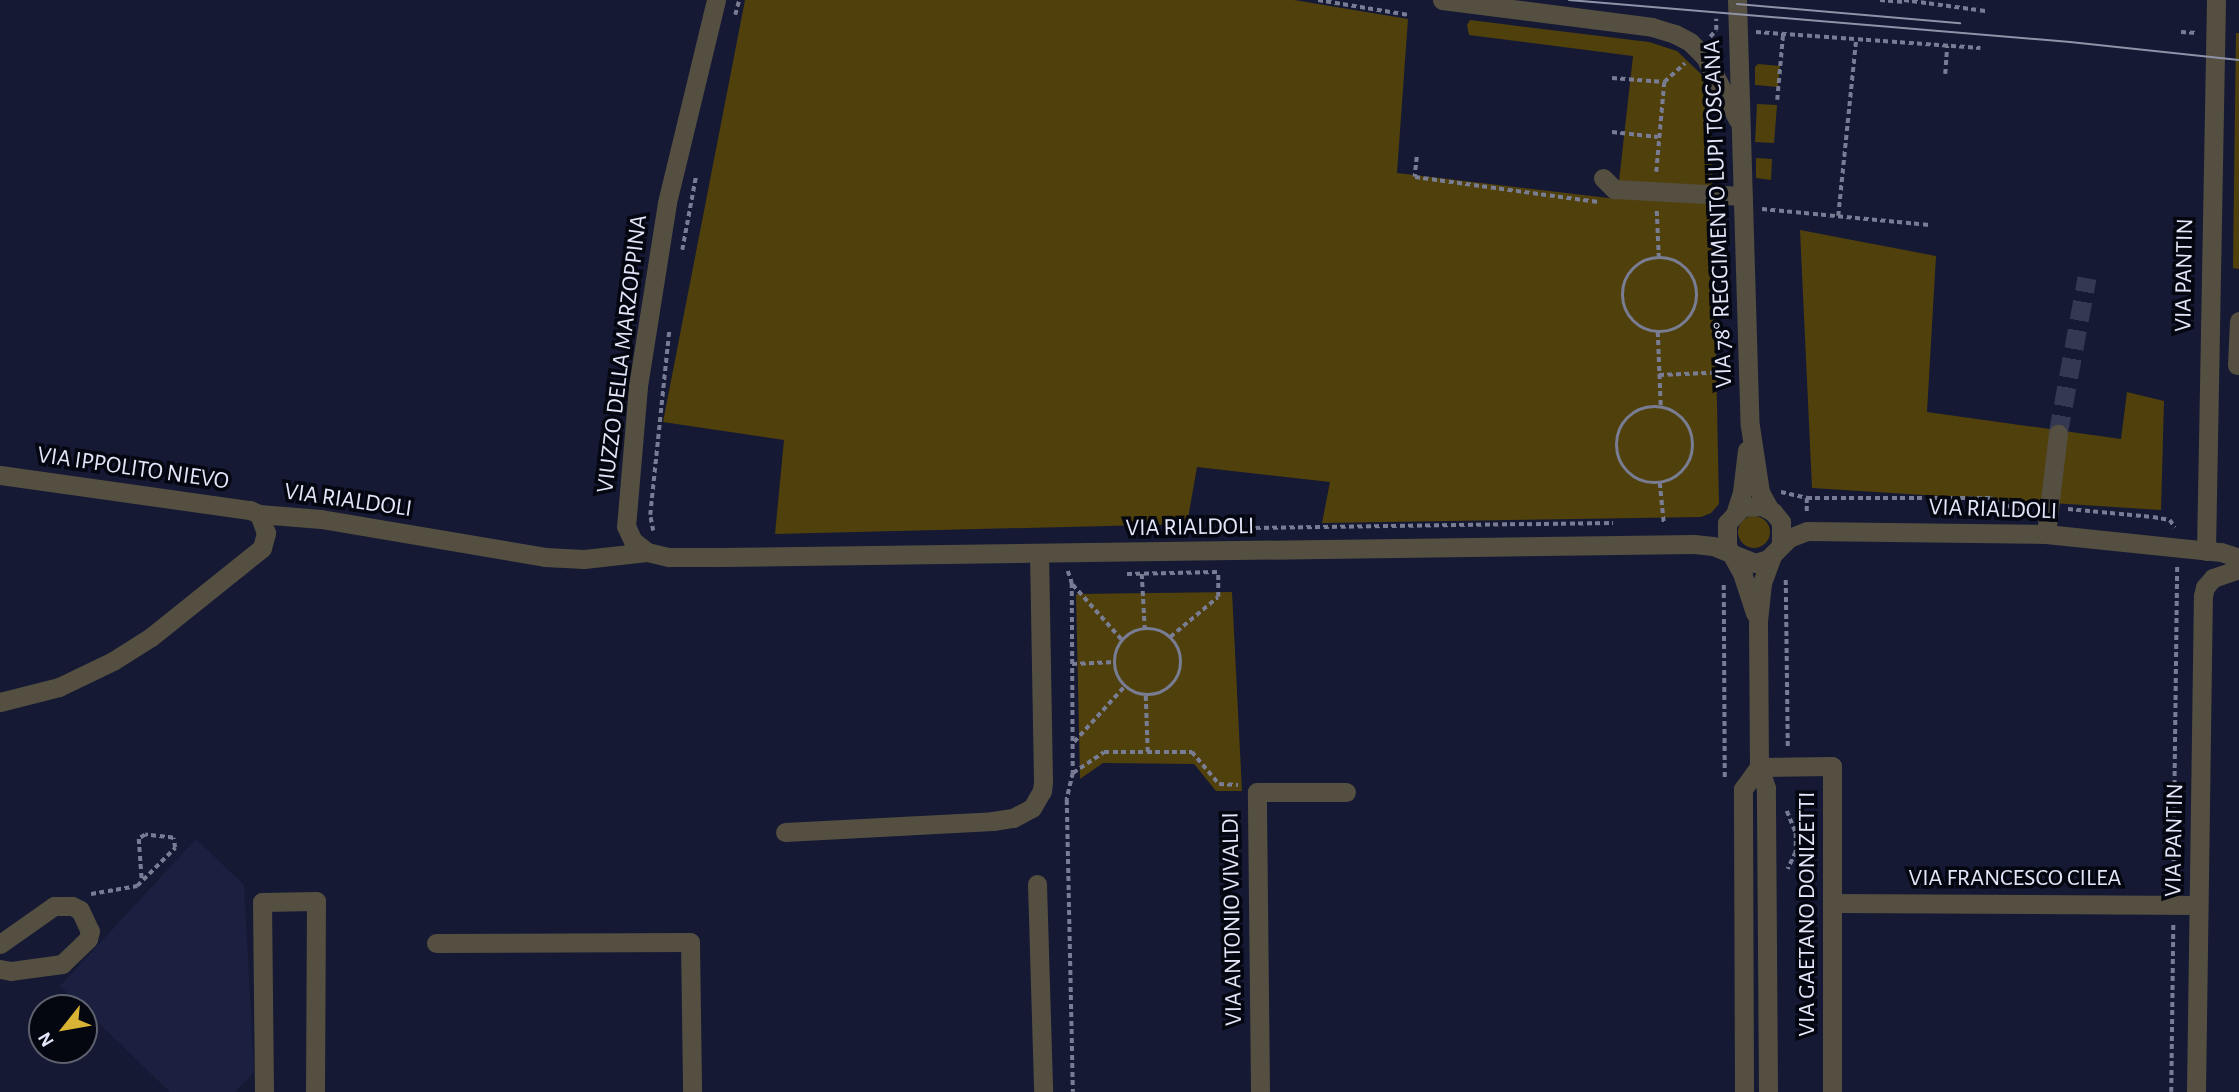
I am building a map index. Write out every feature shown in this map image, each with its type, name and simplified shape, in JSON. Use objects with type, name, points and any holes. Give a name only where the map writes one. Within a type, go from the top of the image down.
[{"type":"street","points":[[1442,0],[1652,27],[1684,38],[1699,50],[1717,76],[1741,128]]},
{"type":"street","name":"VIA 78° REGGIMENTO LUPI TOSCANA","points":[[1737,0],[1750,426],[1760,492],[1769,508]]},
{"type":"street","name":"VIA PANTIN","points":[[2206,551],[2216,0]]},
{"type":"street","name":"VIUZZO DELLA MARZOPPINA","points":[[652,544],[629,535],[626,526],[638,387],[655,261],[712,5]]},
{"type":"street","points":[[1604,178],[1614,189],[1654,190],[1743,202]]},
{"type":"street","points":[[2237,365],[2239,321]]},
{"type":"street","name":"VIA 78° REGGIMENTO LUPI TOSCANA","points":[[1735,511],[1742,492],[1750,426]]},
{"type":"street","points":[[2046,534],[2058,434]]},
{"type":"street","name":"VIA IPPOLITO NIEVO","points":[[0,475],[250,510],[259,514]]},
{"type":"street","points":[[1733,554],[1727,546],[1725,530],[1735,511],[1750,505],[1769,508],[1781,522],[1777,550]]},
{"type":"street","name":"VIA RIALDOLI","points":[[0,702],[60,687],[113,661],[151,637],[262,548],[266,533],[259,514],[321,519],[545,557],[584,559],[652,544],[670,557],[721,558],[1694,544],[1713,546],[1752,562],[1777,550],[1797,534],[1807,531],[2046,534],[2206,551],[2239,558]]},
{"type":"street","name":"VIA GAETANO DONIZETTI","points":[[1768,1092],[1766,788],[1759,767],[1758,621],[1762,583],[1777,550]]},
{"type":"street","points":[[785,832],[993,821],[1013,818],[1032,808],[1038,800],[1043,781],[1040,554]]},
{"type":"street","name":"VIA GAETANO DONIZETTI","points":[[1733,554],[1758,621]]},
{"type":"street","name":"VIA PANTIN","points":[[2196,1092],[2203,596],[2205,587],[2213,578],[2239,569]]},
{"type":"street","name":"VIA GAETANO DONIZETTI","points":[[1759,767],[1832,766],[1832,1092]]},
{"type":"street","name":"VIA GAETANO DONIZETTI","points":[[1744,1092],[1743,789],[1759,767]]},
{"type":"street","name":"VIA ANTONIO VIVALDI","points":[[1260,1092],[1257,792],[1346,792]]},
{"type":"street","points":[[1037,884],[1043,1092]]},
{"type":"street","points":[[264,1092],[261,902],[316,901],[315,1092]]},
{"type":"street","name":"VIA FRANCESCO CILEA","points":[[1832,903],[2198,905]]},
{"type":"street","points":[[72,905],[89,923],[88,939],[62,964],[6,970],[1,940],[54,906],[72,905]]},
{"type":"street","points":[[436,943],[690,942],[692,1092]]},
{"type":"path","points":[[732,26],[739,0]]},
{"type":"path","points":[[1318,0],[1409,15]]},
{"type":"path","points":[[1880,0],[1985,11]]},
{"type":"path","points":[[1654,190],[1664,82],[1699,50],[1716,30],[1716,13]]},
{"type":"path","points":[[1716,30],[1980,48]]},
{"type":"path","points":[[1777,100],[1783,33]]},
{"type":"path","points":[[1838,216],[1856,40]]},
{"type":"path","points":[[1945,74],[1947,46]]},
{"type":"path","points":[[1612,78],[1664,82]]},
{"type":"path","points":[[1612,132],[1658,137]]},
{"type":"path","points":[[1418,157],[1415,177],[1603,202]]},
{"type":"path","points":[[680,260],[698,164]]},
{"type":"path","points":[[1743,202],[1838,216],[1929,225]]},
{"type":"path","points":[[1659,257],[1657,209],[1670,208]]},
{"type":"path","points":[[1659,257],[1682,264],[1696,284],[1697,296],[1689,318],[1680,326],[1658,332],[1635,322],[1623,300],[1628,275],[1647,260],[1659,257]]},
{"type":"path","points":[[652,544],[650,515],[670,326]]},
{"type":"path","points":[[1658,332],[1661,407]]},
{"type":"path","points":[[1659,375],[1749,371]]},
{"type":"path","points":[[1661,407],[1675,412],[1685,421],[1693,445],[1685,469],[1676,478],[1660,483],[1639,481],[1629,473],[1617,452],[1617,439],[1628,418],[1638,410],[1661,407]]},
{"type":"path","points":[[1660,483],[1664,523],[1675,523]]},
{"type":"path","points":[[1788,492],[1807,498],[1990,498],[2015,509],[2042,508]]},
{"type":"path","points":[[1807,498],[1807,516]]},
{"type":"path","points":[[2059,509],[2091,509],[2170,520],[2177,530],[2171,1092]]},
{"type":"path","points":[[1245,528],[1624,523]]},
{"type":"path","points":[[1068,554],[1072,583],[1073,774],[1067,800],[1073,1092]]},
{"type":"path","points":[[1145,629],[1142,574],[1218,572],[1219,597],[1170,637]]},
{"type":"path","points":[[1724,574],[1725,787]]},
{"type":"path","points":[[1786,575],[1788,766]]},
{"type":"path","points":[[1072,583],[1123,641]]},
{"type":"path","points":[[1145,629],[1158,630],[1170,637],[1180,653],[1179,675],[1166,691],[1146,695],[1125,687],[1119,678],[1115,662],[1123,641],[1136,631],[1145,629]]},
{"type":"path","points":[[1072,664],[1115,662]]},
{"type":"path","points":[[1073,743],[1125,687]]},
{"type":"path","points":[[1146,695],[1148,752]]},
{"type":"path","points":[[1073,774],[1104,752],[1192,752],[1219,784],[1252,785],[1257,792]]},
{"type":"path","points":[[1787,801],[1787,812],[1796,833],[1796,852],[1787,874]]},
{"type":"path","points":[[90,895],[132,888],[142,881],[175,848],[173,838],[145,835],[139,839],[142,881]]},
{"type":"shaded area","points":[[745,0],[1294,0],[1408,19],[1397,173],[1617,199],[1633,56],[1469,35],[1467,25],[1470,20],[1649,42],[1677,51],[1702,75],[1711,106],[1719,504],[1711,513],[1701,517],[1322,523],[1330,482],[1197,467],[1187,524],[775,534],[784,440],[663,422]]},
{"type":"shaded area","points":[[2236,33],[2239,33],[2239,269],[2233,268]]},
{"type":"shaded area","points":[[1758,64],[1780,66],[1778,87],[1755,85],[1755,67]]},
{"type":"shaded area","points":[[1757,104],[1777,105],[1774,143],[1755,142]]},
{"type":"shaded area","points":[[1756,158],[1772,159],[1771,180],[1756,178]]},
{"type":"shaded area","points":[[1800,230],[1936,256],[1927,412],[2121,439],[2127,392],[2164,401],[2161,510],[1812,488]]},
{"type":"shaded area","points":[[1754,516],[1766,520],[1770,532],[1766,544],[1754,548],[1742,544],[1738,532],[1742,520]]},
{"type":"shaded area","points":[[1232,592],[1242,791],[1216,791],[1194,764],[1103,763],[1080,779],[1076,594]]},
{"type":"shaded area","points":[[196,839],[244,885],[254,1072],[235,1092],[170,1092],[98,1023],[98,994],[68,994],[60,986]]},
{"type":"tunnel","points":[[2058,434],[2087,278]]},
{"type":"tram line","points":[[1569,0],[2070,42],[2239,60]]},
{"type":"tram line","points":[[1737,4],[1960,23]]}]
